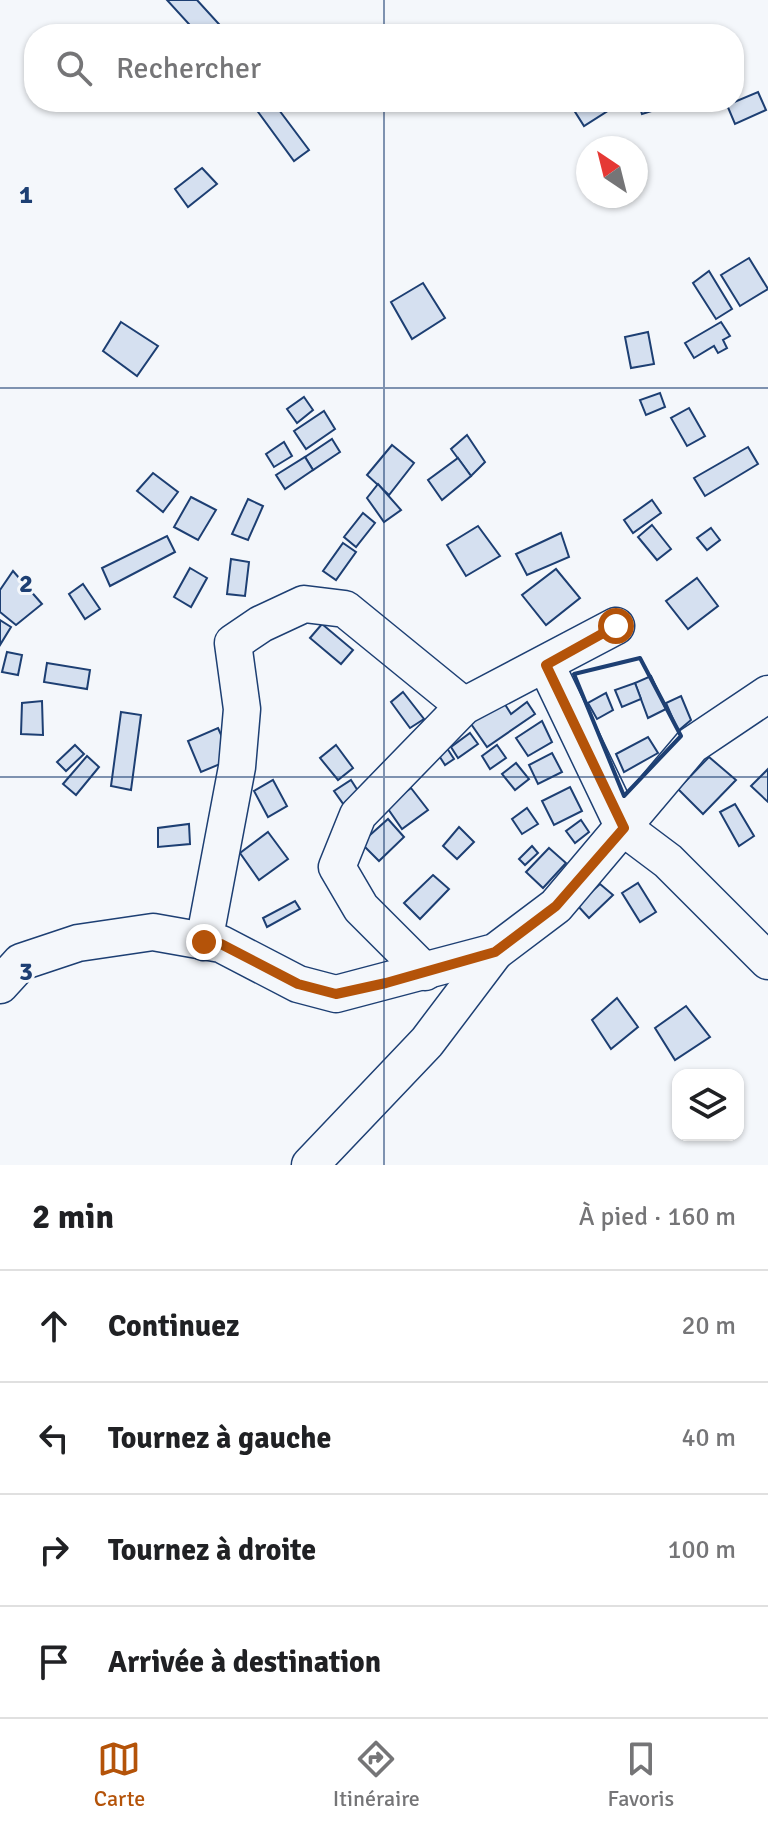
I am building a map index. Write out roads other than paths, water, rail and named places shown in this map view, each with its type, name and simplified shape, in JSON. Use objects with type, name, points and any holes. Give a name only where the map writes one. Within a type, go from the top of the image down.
[{"type":"street","points":[[204,942],[237,767],[242,709],[233,643],[261,624],[304,604],[345,609],[464,706]]},
{"type":"street","points":[[425,972],[361,908],[337,867],[358,815],[464,706],[616,626]]},
{"type":"street","points":[[546,665],[624,828],[668,861],[768,961]]},
{"type":"street","points":[[310,1165],[427,1042],[495,952],[556,906],[692,745],[768,694]]},
{"type":"street","points":[[0,985],[21,962],[78,943],[153,932],[221,944],[298,984],[336,994],[495,952]]}]
